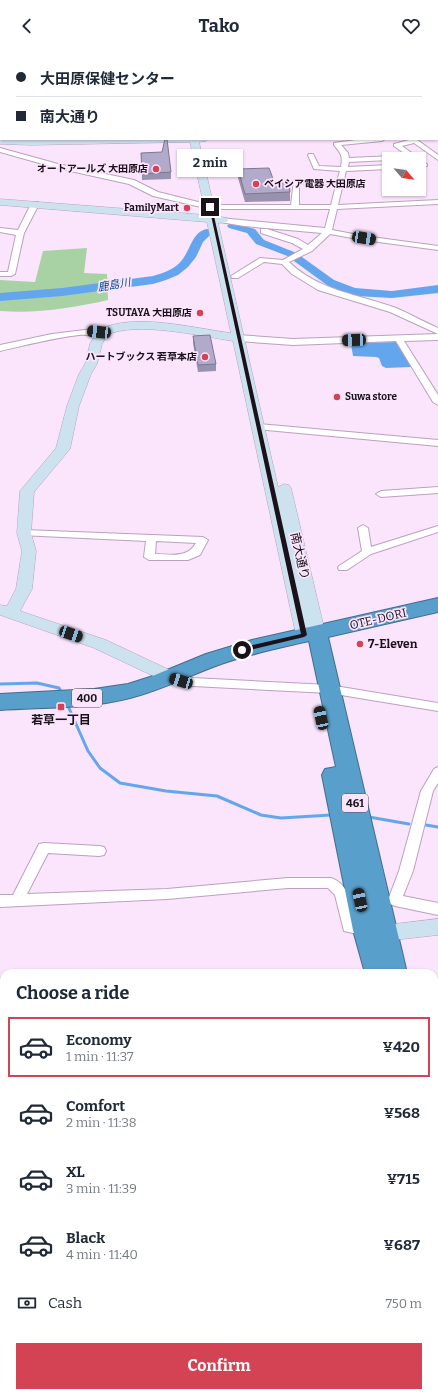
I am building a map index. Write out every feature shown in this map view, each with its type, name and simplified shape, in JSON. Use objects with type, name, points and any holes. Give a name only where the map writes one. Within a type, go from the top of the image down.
[{"type":"highway","name":"OTE-DORI","points":[[311,634],[438,605]]},
{"type":"highway","name":"400","points":[[0,702],[94,697],[144,687],[213,659],[311,634]]},
{"type":"highway","name":"南大通り","points":[[311,634],[376,931],[378,969]]},
{"type":"highway","name":"南大通り","points":[[376,931],[392,969]]},
{"type":"street","points":[[0,141],[31,142],[140,140]]},
{"type":"street","name":"南大通り","points":[[194,140],[215,207]]},
{"type":"street","name":"南大通り","points":[[203,140],[217,219],[311,634]]},
{"type":"street","points":[[235,276],[263,260],[284,262],[309,249],[328,231],[344,169],[345,156],[336,144],[373,140]]},
{"type":"street","points":[[406,152],[396,145],[414,140],[438,158]]},
{"type":"street","points":[[0,150],[57,166],[131,182],[156,194],[215,207],[334,207],[438,202]]},
{"type":"street","points":[[311,155],[316,168],[344,169],[382,166]]},
{"type":"street","points":[[345,156],[382,158]]},
{"type":"street","points":[[295,207],[296,181],[340,183]]},
{"type":"street","points":[[0,202],[217,219],[244,224],[328,231],[391,242],[438,248]]},
{"type":"street","points":[[0,274],[11,274],[20,233],[35,204]]},
{"type":"street","name":"南大通り","points":[[217,219],[235,276],[244,339]]},
{"type":"street","points":[[244,224],[295,241],[309,249]]},
{"type":"street","points":[[0,230],[20,233]]},
{"type":"street","points":[[284,262],[290,269],[305,279],[334,294],[393,311],[438,331]]},
{"type":"street","points":[[438,337],[293,342],[244,339],[147,326],[119,327],[102,333],[96,344],[91,364],[85,374],[73,406],[63,449],[27,491],[24,533],[29,551],[24,589],[6,611],[100,644],[170,677],[193,682],[322,688],[438,707]]},
{"type":"street","points":[[0,348],[90,331],[102,333]]},
{"type":"street","points":[[399,339],[438,402]]},
{"type":"street","points":[[264,427],[438,443]]},
{"type":"street","points":[[381,494],[438,490]]},
{"type":"street","points":[[363,528],[367,552]]},
{"type":"street","points":[[343,568],[367,552],[438,529]]},
{"type":"street","points":[[24,533],[152,539],[166,540],[203,540],[196,554],[184,558],[149,556],[152,539]]},
{"type":"street","points":[[438,772],[427,791],[406,871],[395,900],[438,909]]},
{"type":"street","points":[[17,901],[44,848],[99,851]]},
{"type":"street","points":[[0,901],[167,894],[288,883],[331,883],[341,893],[349,928],[376,931],[438,927]]},
{"type":"green space","points":[[87,248],[84,273],[107,274],[108,300],[54,310],[27,312],[0,311],[0,280],[35,282],[43,251]]},
{"type":"water","points":[[397,342],[411,367],[386,368],[382,366],[379,358],[353,356],[351,344],[353,343]]},
{"type":"building","name":"オートアールズ 大田原店","points":[[165,140],[167,140],[171,172],[142,174],[141,153],[162,152]]},
{"type":"building","points":[[269,168],[275,184],[289,182],[290,192],[245,194],[238,169]]},
{"type":"building","name":"ハートブックス 若草本店","points":[[210,335],[216,364],[198,365],[193,336]]},
{"type":"waterway","name":"鹿島川","points":[[233,226],[251,231],[260,242],[290,254]]},
{"type":"waterway","name":"鹿島川","points":[[0,297],[62,292],[162,278],[174,273],[188,261],[196,244],[207,232]]},
{"type":"waterway","name":"鹿島川","points":[[298,259],[335,285],[355,292],[370,294],[399,294],[438,289]]},
{"type":"waterway","points":[[0,684],[37,683],[59,688],[62,693]]},
{"type":"waterway","points":[[68,706],[88,751],[100,768],[120,783],[166,791],[217,796],[261,815],[281,818],[331,815]]},
{"type":"waterway","points":[[369,817],[409,824]]},
{"type":"waterway","points":[[426,825],[438,827]]},
{"type":"place","name":"オートアールズ 大田原店","points":[[156,169]]},
{"type":"place","name":"ベイシア電器 大田原店","points":[[256,184]]},
{"type":"place","name":"FamilyMart","points":[[187,208]]},
{"type":"place","name":"TSUTAYA 大田原店","points":[[200,313]]},
{"type":"place","name":"ハートブックス 若草本店","points":[[205,357]]},
{"type":"place","name":"Suwa store","points":[[337,397]]},
{"type":"place","name":"7-Eleven","points":[[360,644]]},
{"type":"place","name":"若草一丁目","points":[[61,707]]},
{"type":"route","points":[[210,207],[304,635],[242,650]]}]
